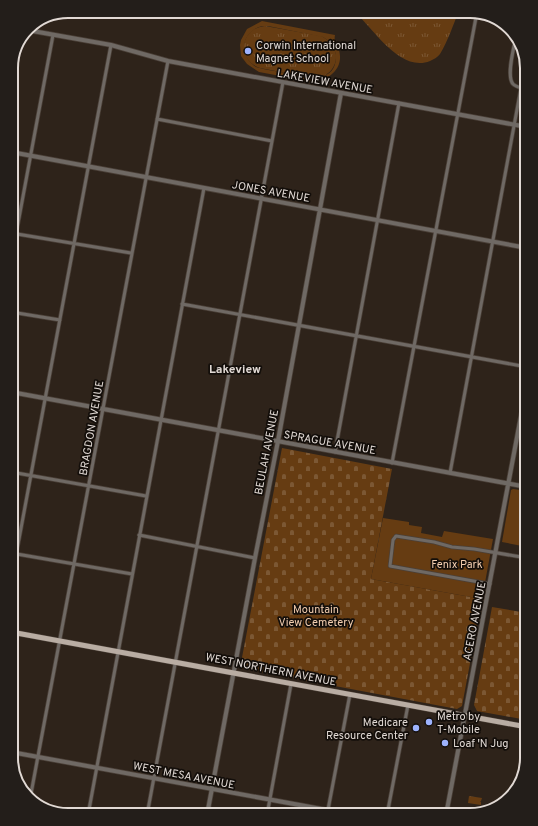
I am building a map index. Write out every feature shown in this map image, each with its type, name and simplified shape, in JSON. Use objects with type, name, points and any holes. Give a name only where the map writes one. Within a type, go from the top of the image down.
[{"type":"main road","name":"WEST NORTHERN AVENUE","points":[[18,633],[520,726]]},
{"type":"street","points":[[392,463],[476,18]]},
{"type":"street","name":"LAKEVIEW AVENUE","points":[[34,31],[111,45],[168,61],[520,126]]},
{"type":"street","points":[[18,223],[53,35]]},
{"type":"street","points":[[18,543],[111,45]]},
{"type":"street","points":[[514,46],[510,80],[514,85],[520,88]]},
{"type":"street","name":"BRAGDON AVENUE","points":[[31,791],[168,61]]},
{"type":"street","points":[[148,808],[198,547],[218,430],[283,82]]},
{"type":"street","name":"BEULAH AVENUE","points":[[208,808],[254,558],[278,441],[341,93]]},
{"type":"street","points":[[450,473],[520,94]]},
{"type":"street","points":[[335,452],[355,336],[399,103]]},
{"type":"street","points":[[157,119],[272,141]]},
{"type":"street","name":"JONES AVENUE","points":[[18,153],[520,247]]},
{"type":"street","points":[[89,808],[117,651],[204,188]]},
{"type":"street","points":[[18,234],[131,253]]},
{"type":"street","points":[[182,304],[520,367]]},
{"type":"street","points":[[18,313],[60,320]]},
{"type":"street","name":"SPRAGUE AVENUE","points":[[18,393],[520,486]]},
{"type":"street","name":"ACERO AVENUE","points":[[447,808],[520,421]]},
{"type":"street","points":[[18,473],[146,496]]},
{"type":"street","points":[[139,535],[254,558]]},
{"type":"street","points":[[490,584],[390,566],[394,540],[396,536],[434,542],[452,547],[520,557]]},
{"type":"street","points":[[18,554],[132,574]]},
{"type":"street","points":[[268,808],[291,684]]},
{"type":"street","points":[[328,808],[350,694]]},
{"type":"street","points":[[388,808],[408,705]]},
{"type":"street","name":"WEST MESA AVENUE","points":[[18,753],[270,800],[305,808]]},
{"type":"green space","points":[[360,18],[456,18],[440,54],[430,61],[419,63],[408,61],[398,55],[388,47]]},
{"type":"green space","points":[[262,21],[335,35],[335,41],[340,53],[340,61],[332,74],[323,80],[313,82],[259,72],[247,64],[241,56],[241,40],[247,29]],"holes":[[[262,26],[323,37],[326,39],[332,45],[336,54],[334,66],[330,72],[324,76],[309,77],[256,67],[246,56],[244,44],[246,38],[255,29]]]},
{"type":"green space","points":[[265,26],[321,36],[329,41],[334,49],[336,59],[333,68],[327,74],[319,78],[313,78],[260,68],[252,64],[244,52],[246,38],[250,32]]},
{"type":"green space","name":"Mountain View Cemetery","points":[[282,448],[392,469],[371,579],[482,599],[462,706],[457,709],[240,668]]},
{"type":"green space","points":[[511,490],[520,490],[520,546],[502,542]]},
{"type":"green space","name":"Fenix Park","points":[[383,518],[409,522],[409,525],[422,527],[421,533],[442,537],[444,531],[493,539],[482,599],[371,579]]},
{"type":"green space","points":[[492,607],[520,612],[520,719],[477,711],[474,705]]},
{"type":"green space","points":[[469,796],[482,798],[480,801],[481,805],[468,803]]},
{"type":"place","name":"Corwin International Magnet School","points":[[248,51]]},
{"type":"place","name":"Metro by T-Mobile","points":[[429,722]]},
{"type":"place","name":"Medicare Resource Center","points":[[416,728]]},
{"type":"place","name":"Loaf 'N Jug","points":[[445,743]]},
{"type":"district","name":"Lakeview","points":[[235,369]]}]
